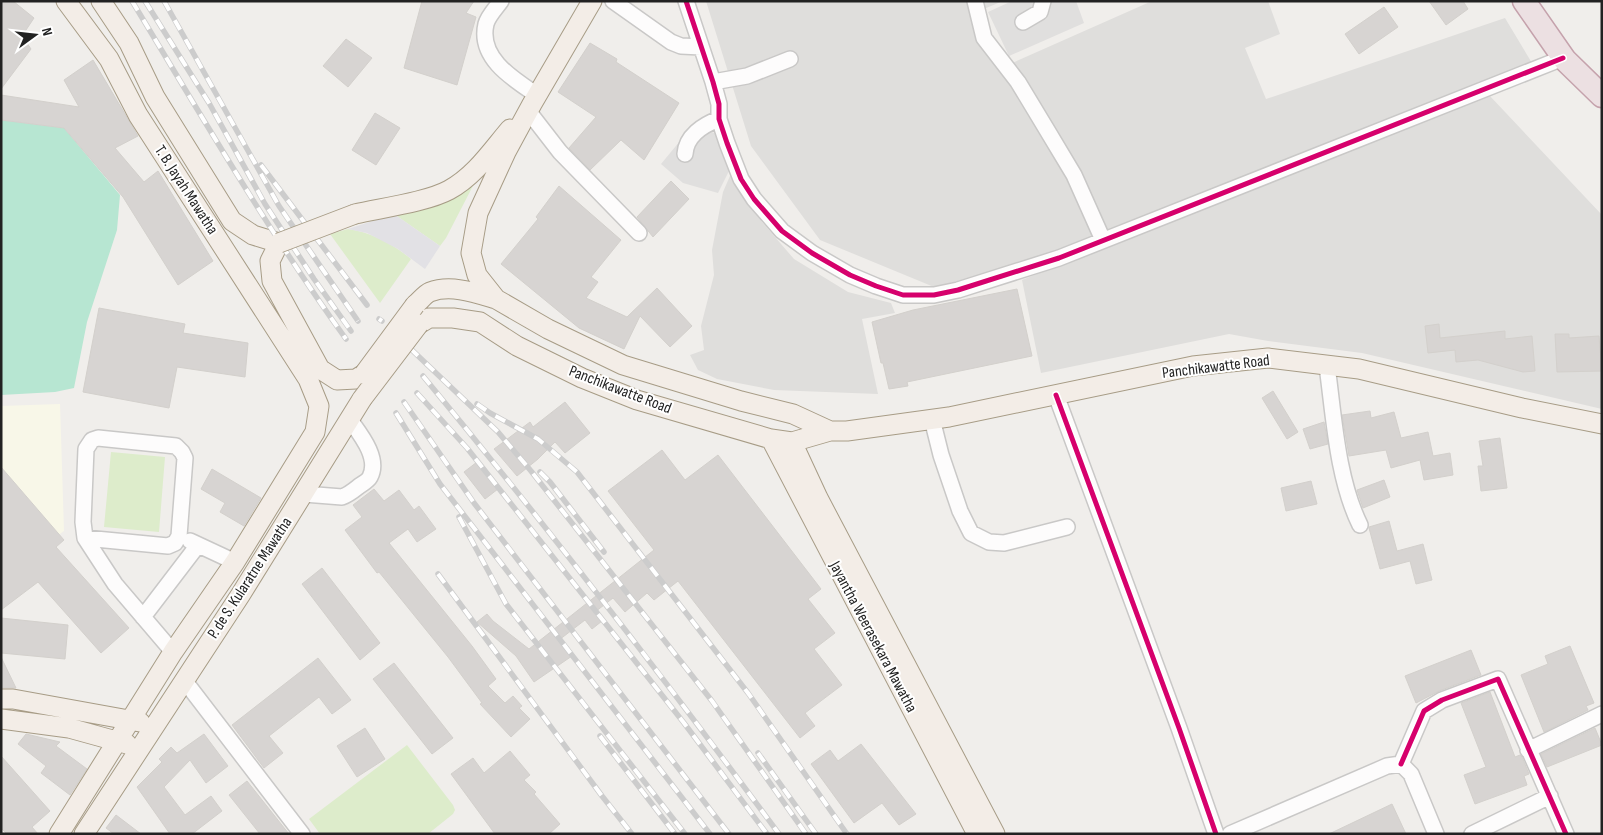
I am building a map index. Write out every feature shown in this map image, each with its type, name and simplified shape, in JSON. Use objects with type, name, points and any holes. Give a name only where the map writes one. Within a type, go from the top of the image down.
[{"type":"highway","points":[[1524,1],[1563,58],[1602,96]]},
{"type":"main road","points":[[70,7],[90,1]]},
{"type":"main road","name":"T. B. Jayah Mawatha","points":[[101,1],[129,43],[155,97],[232,221],[253,235],[279,244]]},
{"type":"main road","points":[[314,374],[272,281],[270,261],[279,244],[355,214],[426,198],[450,190],[478,167],[532,104],[592,1]]},
{"type":"main road","name":"T. B. Jayah Mawatha","points":[[70,7],[110,59],[138,115],[314,374]]},
{"type":"main road","name":"Panchikawatte Road","points":[[496,299],[477,275],[471,253],[478,213],[506,152],[532,104]]},
{"type":"main road","name":"Panchikawatte Road","points":[[314,374],[336,380],[356,379],[364,374],[415,305],[428,292],[442,290],[471,291],[496,299],[548,329],[624,365],[741,401],[793,414],[830,431]]},
{"type":"main road","name":"Panchikawatte Road","points":[[419,324],[429,318],[453,318],[480,322],[517,346],[557,366],[637,400],[771,439],[792,442],[830,431],[847,431],[932,419],[1193,366],[1268,358],[1359,369],[1522,408],[1602,424]]},
{"type":"main road","name":"P. de S. Kularatne Mawatha","points":[[84,834],[304,494],[362,398],[419,324]]},
{"type":"main road","name":"P. de S. Kularatne Mawatha","points":[[59,834],[173,652],[235,562],[315,432],[319,406],[314,374]]},
{"type":"main road","name":"Jayantha Weerasekara Mawatha","points":[[771,439],[977,834]]},
{"type":"main road","name":"Jayantha Weerasekara Mawatha","points":[[792,442],[818,498],[995,834]]},
{"type":"main road","points":[[1,699],[13,699],[131,719],[155,726]]},
{"type":"main road","points":[[1,719],[69,728],[140,748]]},
{"type":"street","points":[[501,1],[486,22],[484,39],[489,56],[515,81],[532,104],[560,152],[640,232]]},
{"type":"street","points":[[613,1],[671,42],[681,46],[701,47]]},
{"type":"street","points":[[686,1],[713,82],[719,104],[719,119],[741,179],[754,199],[782,231],[812,253],[850,275],[903,295],[934,295],[958,290],[1058,258],[1563,58]]},
{"type":"street","points":[[975,1],[984,38],[1018,82],[1074,175],[1103,240]]},
{"type":"street","points":[[1023,22],[1040,12],[1043,1]]},
{"type":"street","points":[[713,82],[747,76],[790,59]]},
{"type":"street","points":[[684,154],[685,147],[704,124],[719,119]]},
{"type":"street","points":[[1327,366],[1340,459],[1354,512],[1360,525]]},
{"type":"street","points":[[1056,395],[1176,719],[1216,834]]},
{"type":"street","points":[[932,419],[941,455],[966,527],[970,533],[988,542],[1004,542],[1067,527]]},
{"type":"street","points":[[304,494],[342,497],[369,478],[372,471],[370,454],[350,420]]},
{"type":"street","points":[[85,538],[168,546],[175,544],[179,536],[185,458],[182,452],[176,446],[98,438],[92,440],[86,449],[83,522],[85,538],[115,584],[173,652]]},
{"type":"street","points":[[179,536],[235,562]]},
{"type":"street","points":[[143,617],[198,545]]},
{"type":"street","points":[[184,680],[302,834]]},
{"type":"street","points":[[1402,764],[1424,711],[1442,700],[1498,680],[1566,834]]},
{"type":"street","points":[[1528,750],[1602,714]]},
{"type":"street","points":[[1230,834],[1387,766],[1402,764]]},
{"type":"street","points":[[1402,764],[1411,774],[1436,834]]},
{"type":"street","points":[[1472,834],[1550,796]]},
{"type":"shaded area","points":[[706,1],[1003,1],[979,11],[1001,68],[1152,1],[1268,1],[1280,34],[1245,48],[1266,99],[1505,18],[1535,68],[1045,259],[934,287],[820,240],[751,146]]},
{"type":"shaded area","points":[[1012,1],[1076,1],[1084,23],[1009,56],[988,12]]},
{"type":"shaded area","points":[[1489,95],[1602,215],[1602,409],[1362,353],[1229,334],[1041,373],[1022,280]]},
{"type":"shaded area","points":[[694,124],[721,136],[732,165],[718,193],[683,183],[661,164]]},
{"type":"shaded area","points":[[733,169],[762,222],[794,259],[848,292],[891,303],[895,313],[862,319],[878,394],[774,390],[717,379],[698,370],[690,355],[704,350],[701,326],[714,275],[712,250],[723,192]]},
{"type":"shaded area","points":[[394,214],[440,246],[425,269],[398,249],[367,233],[348,229]]},
{"type":"shaded area","points":[[60,404],[64,531],[22,561],[1,538],[1,406]]},
{"type":"green space","points":[[1,120],[64,128],[120,195],[117,230],[87,322],[74,388],[55,392],[1,395]]},
{"type":"green space","points":[[477,178],[440,246],[394,214]]},
{"type":"green space","points":[[348,229],[365,233],[381,240],[397,248],[411,259],[380,303],[330,234]]},
{"type":"green space","points":[[111,452],[165,457],[159,532],[104,527]]},
{"type":"green space","points":[[407,745],[453,805],[455,810],[453,814],[428,834],[320,834],[309,819]]},
{"type":"building","points":[[1,1],[13,1],[34,18],[22,36],[31,49],[1,89]]},
{"type":"building","points":[[422,1],[474,1],[466,13],[476,17],[457,85],[404,68]]},
{"type":"building","points":[[1429,1],[1463,1],[1468,9],[1446,25]]},
{"type":"building","points":[[1384,7],[1398,27],[1359,54],[1345,34]]},
{"type":"building","points":[[346,39],[372,58],[348,87],[323,66]]},
{"type":"building","points":[[590,43],[617,59],[616,62],[679,103],[644,160],[621,140],[590,170],[569,148],[596,117],[558,92]]},
{"type":"building","points":[[93,60],[138,136],[115,148],[144,182],[158,171],[213,261],[178,285],[123,197],[64,128],[1,120],[1,95],[79,107],[64,80]]},
{"type":"building","points":[[375,113],[400,128],[376,165],[352,150]]},
{"type":"building","points":[[671,181],[689,199],[653,237],[637,217]]},
{"type":"building","points":[[559,186],[621,240],[591,277],[598,282],[586,298],[627,317],[657,288],[692,326],[670,347],[640,316],[624,349],[579,328],[501,264],[538,219],[536,217]]},
{"type":"building","points":[[1017,289],[1032,356],[907,382],[908,386],[889,389],[872,322],[913,310]]},
{"type":"building","points":[[99,308],[185,324],[183,333],[248,343],[245,377],[177,367],[169,408],[83,392]]},
{"type":"building","points":[[1439,324],[1440,338],[1505,331],[1505,339],[1532,336],[1535,371],[1523,372],[1478,360],[1456,362],[1455,350],[1428,353],[1425,326]]},
{"type":"building","points":[[1555,334],[1569,334],[1569,338],[1599,336],[1602,371],[1557,372]]},
{"type":"building","points":[[1273,391],[1298,432],[1287,439],[1262,398]]},
{"type":"building","points":[[565,402],[590,433],[565,453],[555,442],[517,476],[494,449],[530,422],[533,427]]},
{"type":"building","points":[[1370,411],[1371,418],[1394,412],[1401,438],[1428,432],[1433,456],[1450,453],[1453,475],[1424,480],[1420,460],[1391,468],[1386,450],[1349,456],[1342,415]]},
{"type":"building","points":[[1324,422],[1328,444],[1310,449],[1303,429]]},
{"type":"building","points":[[1500,438],[1507,488],[1481,491],[1478,466],[1483,466],[1479,441]]},
{"type":"building","points":[[662,450],[685,480],[718,455],[821,589],[808,599],[835,633],[814,649],[842,685],[805,713],[815,726],[800,738],[678,581],[654,600],[647,593],[625,612],[613,598],[595,612],[602,621],[592,629],[585,620],[559,640],[572,656],[534,682],[516,656],[477,622],[487,614],[493,621],[529,649],[654,550],[608,491]]},
{"type":"building","points":[[477,462],[498,489],[485,499],[464,472]]},
{"type":"building","points":[[1,467],[64,540],[56,547],[129,628],[101,653],[38,582],[1,610]]},
{"type":"building","points":[[212,469],[261,498],[244,526],[220,512],[225,503],[201,489]]},
{"type":"building","points":[[1384,480],[1390,497],[1363,508],[1357,490]]},
{"type":"building","points":[[1311,481],[1317,504],[1286,511],[1281,488]]},
{"type":"building","points":[[374,489],[384,501],[399,490],[414,510],[419,506],[436,529],[417,542],[408,529],[389,543],[472,646],[496,679],[488,686],[505,703],[513,696],[522,706],[519,708],[530,719],[511,737],[480,704],[482,703],[448,657],[379,572],[377,573],[345,530],[362,517],[353,505]]},
{"type":"building","points":[[1389,521],[1397,551],[1423,544],[1432,580],[1416,584],[1410,561],[1380,569],[1369,527]]},
{"type":"building","points":[[322,568],[380,643],[360,660],[302,584]]},
{"type":"building","points":[[1,618],[68,625],[65,659],[1,653]]},
{"type":"building","points":[[1570,646],[1594,703],[1586,706],[1588,710],[1544,732],[1521,675],[1548,664],[1545,656]]},
{"type":"building","points":[[1471,650],[1481,675],[1439,691],[1416,703],[1405,676]]},
{"type":"building","points":[[1,657],[16,688],[1,688]]},
{"type":"building","points":[[318,658],[351,700],[332,714],[319,697],[269,736],[283,753],[264,768],[232,725]]},
{"type":"building","points":[[394,663],[453,738],[432,754],[373,679]]},
{"type":"building","points":[[1490,692],[1515,757],[1520,755],[1522,757],[1529,774],[1524,776],[1527,785],[1475,804],[1464,775],[1486,767],[1461,703]]},
{"type":"building","points":[[365,728],[385,759],[357,777],[337,746]]},
{"type":"building","points":[[1595,728],[1602,745],[1547,767],[1541,754]]},
{"type":"building","points":[[26,734],[60,742],[56,746],[87,769],[70,795],[41,773],[46,766],[18,744]]},
{"type":"building","points":[[204,734],[228,766],[206,783],[190,760],[164,787],[185,815],[211,796],[222,811],[192,834],[170,834],[137,787],[162,762],[159,759],[171,747],[177,753]]},
{"type":"building","points":[[861,744],[916,814],[899,825],[882,803],[854,823],[811,764],[830,750],[838,761]]},
{"type":"building","points":[[510,751],[530,775],[524,780],[536,792],[534,794],[560,824],[549,834],[495,834],[451,774],[473,758],[484,773]]},
{"type":"building","points":[[1,756],[50,811],[32,827],[38,834],[7,834],[1,828]]},
{"type":"building","points":[[247,781],[289,834],[260,834],[229,795]]},
{"type":"building","points":[[1392,804],[1406,834],[1329,834]]},
{"type":"building","points":[[116,815],[141,834],[114,834],[106,828]]},
{"type":"railway","points":[[132,1],[262,215],[346,339]]},
{"type":"railway","points":[[145,1],[209,103],[265,204],[351,331]]},
{"type":"railway","points":[[164,1],[279,206],[358,321]]},
{"type":"railway","points":[[261,165],[367,305]]},
{"type":"railway","points":[[394,333],[498,432],[531,471],[712,701],[806,834]]},
{"type":"railway","points":[[423,376],[604,602],[779,834]]},
{"type":"railway","points":[[417,393],[467,448],[684,723],[767,834]]},
{"type":"railway","points":[[404,402],[474,503],[729,834]]},
{"type":"railway","points":[[477,404],[538,439],[577,472],[748,693],[847,834]]},
{"type":"railway","points":[[396,413],[440,484],[710,834]]},
{"type":"railway","points":[[540,472],[550,482],[604,552]]},
{"type":"railway","points":[[459,517],[506,604],[685,834]]},
{"type":"railway","points":[[438,574],[632,834]]},
{"type":"railway","points":[[600,736],[675,834]]},
{"type":"railway","points":[[758,753],[816,834]]},
{"type":"cycle path","points":[[686,1],[713,82],[719,104],[719,119],[727,143],[741,179],[754,199],[782,231],[812,253],[850,275],[903,295],[934,295],[958,290],[1059,258],[1563,58]]},
{"type":"cycle path","points":[[1056,395],[1179,728],[1216,834]]},
{"type":"cycle path","points":[[1401,764],[1424,711],[1442,700],[1498,679],[1566,834]]}]
